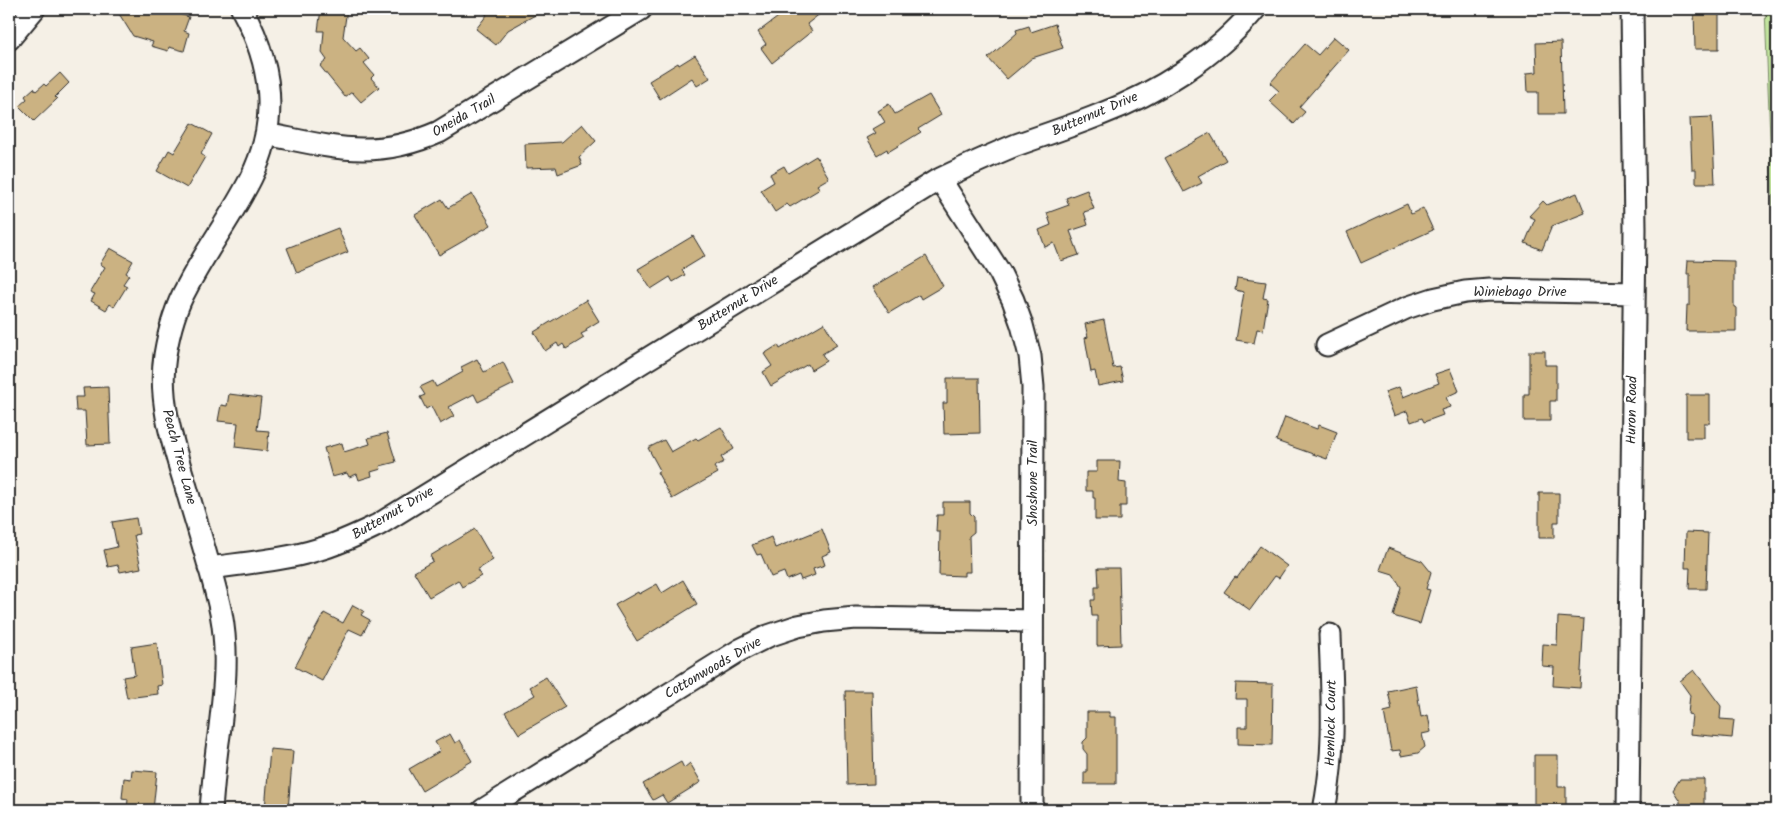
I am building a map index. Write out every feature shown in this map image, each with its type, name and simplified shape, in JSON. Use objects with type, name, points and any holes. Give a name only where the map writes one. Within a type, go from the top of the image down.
[{"type":"street","points":[[9,39],[34,9]]},
{"type":"street","name":"Peach Tree Lane","points":[[211,810],[224,696],[226,658],[221,614],[170,434],[165,401],[165,360],[169,335],[176,311],[186,288],[251,178],[266,134],[270,101],[268,77],[263,54],[255,32],[242,9]]},
{"type":"street","name":"Oneida Trail","points":[[266,134],[338,148],[371,150],[396,147],[418,141],[439,132],[641,9]]},
{"type":"street","name":"Butternut Drive","points":[[209,568],[293,556],[318,550],[348,539],[378,524],[940,179],[1000,152],[1101,115],[1134,100],[1166,82],[1200,60],[1223,41],[1255,9]]},
{"type":"street","name":"Huron Road","points":[[1628,810],[1634,293],[1632,9]]},
{"type":"street","name":"Shoshone Trail","points":[[940,179],[1000,273],[1016,308],[1030,356],[1033,387],[1032,810]]},
{"type":"street","name":"Winiebago Drive","points":[[1327,345],[1406,308],[1433,299],[1465,292],[1489,290],[1634,293]]},
{"type":"street","name":"Cottonwoods Drive","points":[[482,810],[740,650],[768,636],[804,625],[856,618],[1032,621]]},
{"type":"street","name":"Hemlock Court","points":[[1324,810],[1328,791],[1332,748],[1330,635]]},
{"type":"green space","points":[[1765,9],[1777,9],[1777,318]]},
{"type":"building","points":[[116,9],[163,9],[189,17],[184,31],[189,33],[184,51],[169,47],[168,51],[151,46],[153,42],[133,36]]},
{"type":"building","points":[[321,9],[347,9],[343,37],[356,51],[360,48],[369,59],[364,63],[374,75],[371,78],[379,87],[361,102],[352,92],[345,97],[320,66],[327,60],[322,53],[324,31],[318,31]]},
{"type":"building","points":[[479,9],[546,9],[508,30],[496,45],[476,29],[487,15]]},
{"type":"building","points":[[789,9],[826,9],[807,24],[812,31],[772,63],[761,48],[766,44],[758,32]]},
{"type":"building","points":[[1694,9],[1719,9],[1719,49],[1695,49]]},
{"type":"building","points":[[1055,24],[1063,48],[1032,58],[1007,79],[988,58],[1017,33],[1016,30],[1029,26],[1031,32]]},
{"type":"building","points":[[1334,37],[1349,50],[1299,107],[1305,112],[1294,124],[1269,101],[1279,91],[1270,83],[1305,44],[1318,55]]},
{"type":"building","points":[[1561,42],[1563,114],[1538,114],[1538,92],[1528,92],[1527,73],[1537,72],[1536,43]]},
{"type":"building","points":[[695,55],[710,78],[697,86],[692,78],[660,99],[649,81]]},
{"type":"building","points":[[60,73],[69,83],[55,97],[57,99],[34,121],[19,106],[27,99],[25,96],[34,88],[36,91],[44,84],[46,86]]},
{"type":"building","points":[[929,95],[941,115],[918,129],[921,132],[888,152],[887,149],[877,155],[867,138],[876,133],[873,129],[885,122],[878,111],[889,104],[895,114]]},
{"type":"building","points":[[1712,117],[1715,183],[1696,183],[1696,169],[1692,169],[1690,118]]},
{"type":"building","points":[[192,123],[212,134],[201,154],[205,157],[187,188],[157,171],[169,150],[174,153]]},
{"type":"building","points":[[582,124],[596,141],[579,157],[582,165],[558,174],[556,167],[526,168],[525,144],[562,142]]},
{"type":"building","points":[[1210,133],[1226,160],[1198,176],[1202,183],[1184,192],[1165,158]]},
{"type":"building","points":[[816,156],[829,178],[817,185],[820,189],[790,207],[787,204],[775,212],[761,190],[774,182],[770,174],[784,166],[788,173]]},
{"type":"building","points":[[1087,190],[1094,209],[1084,212],[1088,225],[1070,231],[1079,255],[1061,261],[1054,243],[1045,247],[1039,230],[1051,225],[1047,213],[1069,205],[1066,198]]},
{"type":"building","points":[[1577,193],[1585,213],[1552,226],[1542,250],[1525,243],[1535,219],[1529,216],[1543,201],[1547,205]]},
{"type":"building","points":[[472,194],[491,225],[439,255],[415,215],[442,199],[448,208]]},
{"type":"building","points":[[1407,204],[1411,214],[1423,208],[1433,230],[1361,263],[1347,232]]},
{"type":"building","points":[[338,228],[348,252],[297,273],[287,248]]},
{"type":"building","points":[[693,236],[705,256],[682,270],[685,275],[673,282],[670,277],[651,289],[638,269]]},
{"type":"building","points":[[110,248],[133,261],[126,273],[129,275],[123,284],[127,286],[114,307],[110,304],[106,310],[91,301],[95,294],[90,292],[105,267],[100,264]]},
{"type":"building","points":[[926,256],[943,286],[921,299],[919,295],[889,313],[873,287]]},
{"type":"building","points":[[1688,260],[1734,261],[1736,331],[1686,331],[1687,305],[1690,305],[1690,274],[1687,274]]},
{"type":"building","points":[[1237,278],[1266,282],[1263,298],[1268,299],[1263,330],[1257,329],[1254,343],[1236,340],[1244,292],[1235,290]]},
{"type":"building","points":[[586,300],[599,321],[581,334],[584,338],[566,349],[563,344],[559,347],[557,343],[545,351],[534,332]]},
{"type":"building","points":[[1104,320],[1113,368],[1120,367],[1123,381],[1098,386],[1095,371],[1091,372],[1085,338],[1088,337],[1085,324]]},
{"type":"building","points":[[824,323],[837,345],[822,354],[826,361],[811,370],[808,364],[771,386],[763,372],[772,366],[764,354],[778,345],[780,349]]},
{"type":"building","points":[[1529,351],[1545,351],[1545,365],[1556,365],[1556,401],[1550,401],[1550,421],[1524,421],[1524,394],[1529,394]]},
{"type":"building","points":[[477,359],[484,372],[503,362],[514,384],[478,402],[474,394],[449,407],[454,416],[440,424],[431,406],[426,409],[420,397],[425,395],[420,387],[433,381],[436,387],[463,372],[461,367]]},
{"type":"building","points":[[1450,369],[1459,391],[1446,397],[1450,407],[1441,410],[1443,415],[1424,422],[1422,418],[1411,422],[1407,411],[1394,416],[1385,392],[1399,387],[1403,397],[1439,383],[1435,374]]},
{"type":"building","points":[[947,378],[979,378],[980,433],[944,434],[943,403],[947,403]]},
{"type":"building","points":[[108,387],[110,444],[87,445],[85,411],[76,411],[75,397],[84,397],[83,388]]},
{"type":"building","points":[[229,394],[261,398],[257,430],[269,431],[267,451],[235,447],[238,423],[218,421],[221,405],[227,406]]},
{"type":"building","points":[[1686,395],[1710,395],[1710,423],[1704,423],[1704,438],[1686,438]]},
{"type":"building","points":[[1285,417],[1317,429],[1319,425],[1337,432],[1327,459],[1276,441]]},
{"type":"building","points":[[721,427],[734,449],[721,457],[724,462],[714,467],[718,473],[672,499],[657,472],[660,470],[648,448],[664,440],[671,452]]},
{"type":"building","points":[[387,433],[396,462],[380,466],[381,469],[371,472],[372,476],[359,480],[357,474],[349,477],[347,473],[332,477],[324,448],[342,443],[344,452],[370,444],[368,438]]},
{"type":"building","points":[[1097,461],[1120,461],[1119,482],[1126,483],[1126,506],[1120,506],[1120,520],[1095,520],[1095,498],[1093,498],[1093,491],[1086,491],[1086,472],[1097,472]]},
{"type":"building","points":[[1539,493],[1559,493],[1559,522],[1554,522],[1554,538],[1539,538]]},
{"type":"building","points":[[943,502],[970,502],[970,513],[974,517],[974,532],[969,536],[970,572],[964,572],[964,576],[939,575],[940,532],[936,532],[937,515],[943,515]]},
{"type":"building","points":[[136,518],[139,534],[134,535],[141,568],[120,572],[118,565],[108,567],[104,550],[117,547],[112,522]]},
{"type":"building","points":[[475,529],[493,560],[477,570],[481,576],[462,587],[458,580],[429,597],[414,572],[433,561],[430,556]]},
{"type":"building","points":[[822,529],[831,552],[822,556],[825,565],[813,569],[815,575],[801,580],[799,575],[787,580],[784,572],[771,577],[761,554],[757,555],[752,545],[771,537],[775,548]]},
{"type":"building","points":[[1686,532],[1708,533],[1706,589],[1689,589],[1690,568],[1685,568]]},
{"type":"building","points":[[1260,546],[1287,566],[1279,578],[1275,576],[1250,610],[1224,592],[1235,577],[1237,578]]},
{"type":"building","points":[[1388,548],[1422,561],[1431,572],[1426,589],[1430,590],[1420,624],[1393,616],[1401,587],[1393,574],[1380,570]]},
{"type":"building","points":[[1098,568],[1119,568],[1121,645],[1097,646],[1097,616],[1092,616],[1091,600],[1095,600],[1095,587],[1099,587]]},
{"type":"building","points":[[683,580],[697,604],[637,641],[615,605],[657,584],[662,593]]},
{"type":"building","points":[[353,605],[364,611],[361,615],[370,620],[362,635],[349,629],[322,681],[295,667],[324,613],[343,623]]},
{"type":"building","points":[[1558,617],[1584,619],[1580,688],[1553,686],[1554,667],[1542,666],[1543,644],[1557,645]]},
{"type":"building","points":[[157,643],[162,685],[157,686],[158,694],[127,698],[123,677],[135,675],[131,647]]},
{"type":"building","points":[[1694,670],[1721,706],[1720,719],[1734,720],[1732,738],[1690,734],[1692,715],[1688,714],[1690,695],[1680,681]]},
{"type":"building","points":[[546,677],[565,707],[519,734],[505,712],[535,695],[530,687]]},
{"type":"building","points":[[1236,683],[1273,684],[1272,745],[1238,744],[1238,727],[1247,727],[1247,699],[1235,699]]},
{"type":"building","points":[[1416,685],[1421,717],[1428,715],[1431,732],[1422,734],[1425,747],[1418,753],[1401,756],[1400,750],[1391,751],[1384,712],[1392,710],[1388,691]]},
{"type":"building","points":[[845,691],[872,691],[874,784],[847,785]]},
{"type":"building","points":[[1087,712],[1110,712],[1110,717],[1116,717],[1116,784],[1084,784],[1084,772],[1087,772],[1087,754],[1083,749],[1083,742],[1087,738]]},
{"type":"building","points":[[450,734],[455,743],[460,740],[472,761],[422,791],[409,769],[440,751],[435,742]]},
{"type":"building","points":[[270,749],[293,751],[288,810],[265,810]]},
{"type":"building","points":[[1534,755],[1558,755],[1558,787],[1566,787],[1566,810],[1534,810]]},
{"type":"building","points":[[681,762],[684,768],[690,763],[701,782],[667,803],[662,795],[653,800],[643,784]]},
{"type":"building","points":[[132,770],[157,772],[153,810],[127,810],[128,799],[122,798],[124,778],[131,779]]},
{"type":"building","points":[[1680,779],[1704,779],[1704,810],[1680,810],[1680,801],[1673,790]]}]
